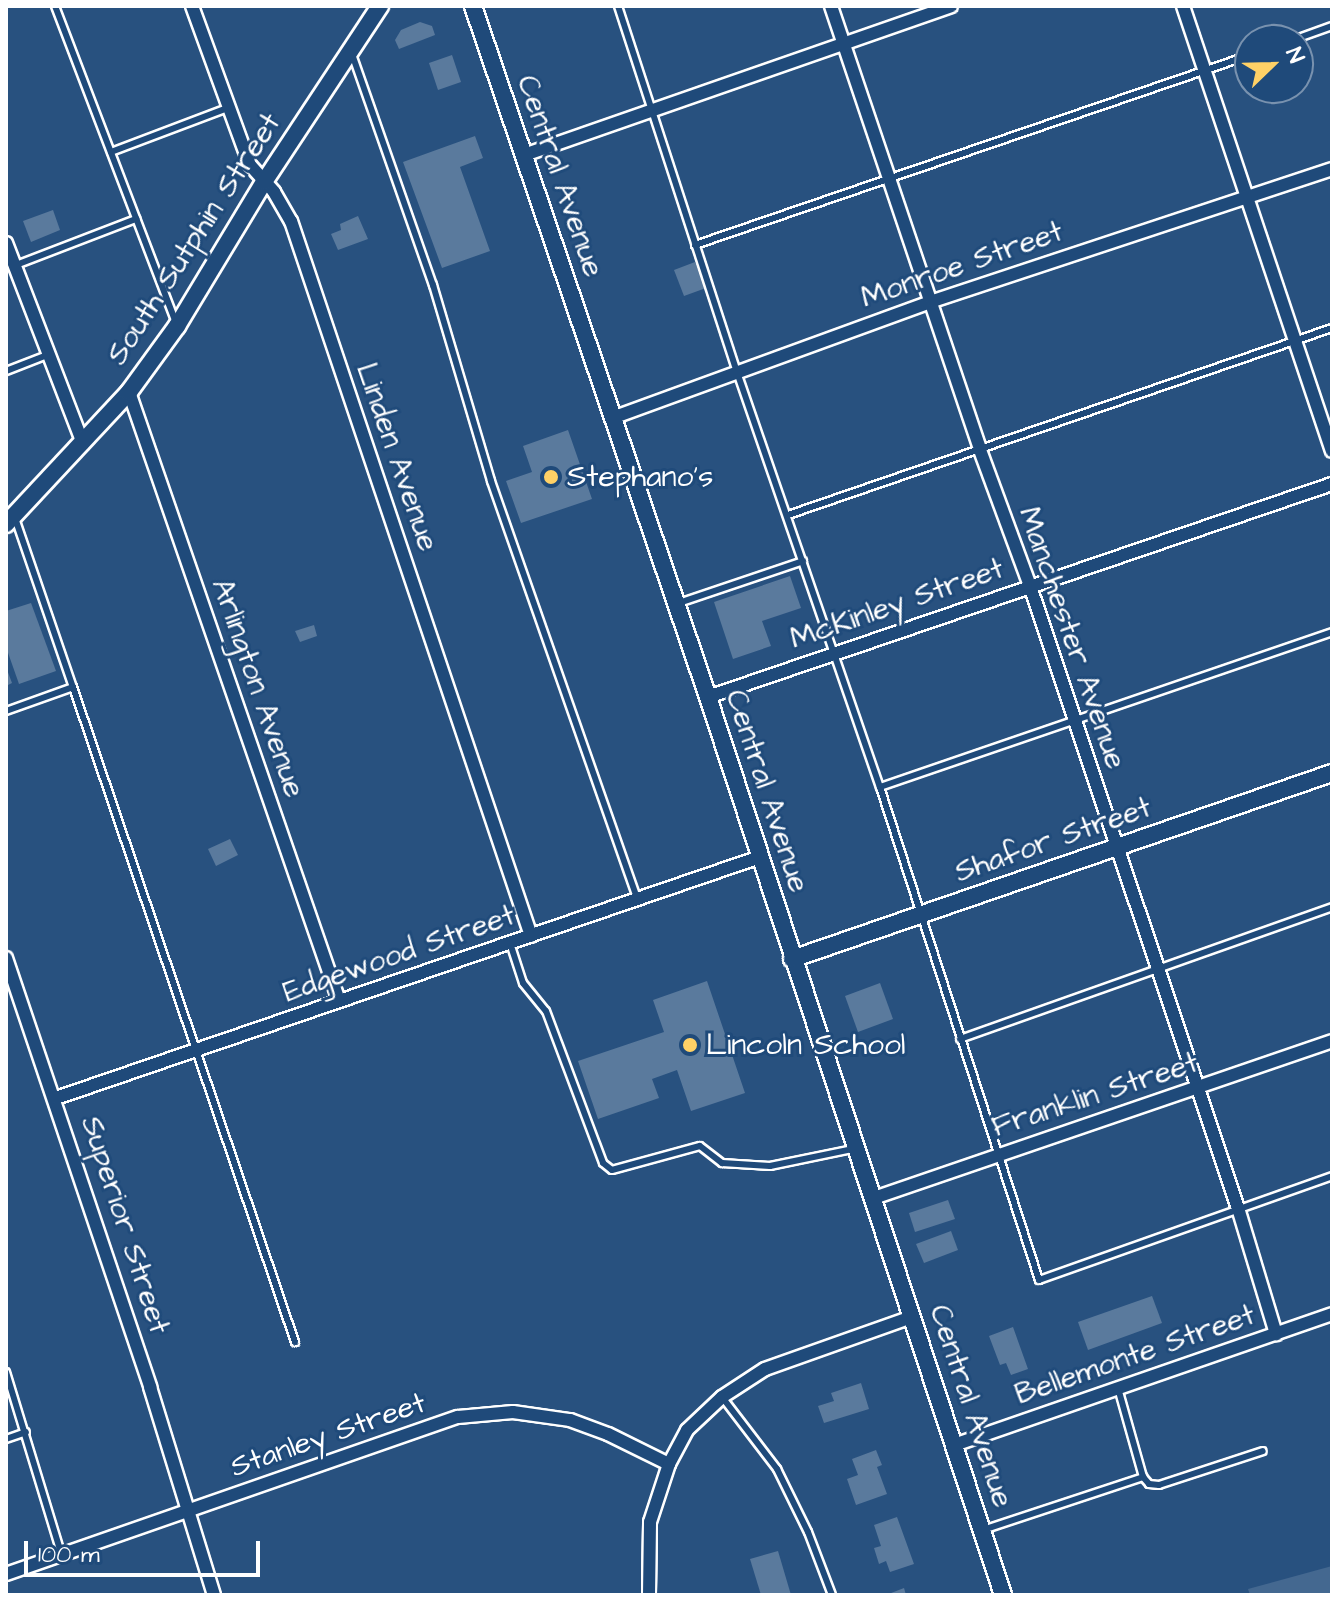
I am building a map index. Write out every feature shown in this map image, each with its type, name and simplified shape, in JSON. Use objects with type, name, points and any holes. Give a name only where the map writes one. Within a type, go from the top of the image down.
[{"type":"street","name":"Linden Avenue","points":[[192,6],[250,165],[291,221],[531,936]]},
{"type":"street","name":"South Sutphin Street","points":[[10,520],[129,392],[177,326],[264,182],[380,6]]},
{"type":"street","name":"Central Avenue","points":[[473,6],[708,697],[1003,1595]]},
{"type":"street","name":"Manchester Avenue","points":[[831,6],[933,301],[980,450],[1030,586],[1073,723],[1238,1208],[1276,1334]]},
{"type":"street","points":[[524,155],[951,6]]},
{"type":"street","points":[[1183,6],[1332,451]]},
{"type":"street","name":"Monroe Street","points":[[612,418],[933,301],[1332,169]]},
{"type":"street","points":[[6,243],[83,444]]},
{"type":"street","name":"Arlington Avenue","points":[[129,392],[339,1001]]},
{"type":"street","name":"McKinley Street","points":[[708,697],[1332,484]]},
{"type":"street","name":"Shafor Street","points":[[792,959],[1332,773]]},
{"type":"street","name":"Edgewood Street","points":[[56,1098],[639,902],[760,857]]},
{"type":"street","name":"Superior Street","points":[[6,958],[56,1098],[214,1595]]},
{"type":"street","name":"Franklin Street","points":[[874,1198],[1332,1041]]},
{"type":"street","name":"Bellemonte Street","points":[[954,1445],[1332,1314]]},
{"type":"street","points":[[649,1595],[650,1522],[669,1464],[687,1430],[722,1397],[765,1369],[802,1353],[912,1317]]},
{"type":"street","name":"Stanley Street","points":[[6,1574],[458,1417],[513,1412],[570,1420],[608,1434],[669,1464]]},
{"type":"lane","points":[[55,6],[177,326]]},
{"type":"lane","points":[[618,6],[737,372],[880,787],[1039,1280],[1332,1176]]},
{"type":"lane","points":[[351,51],[433,285],[491,481],[639,902]]},
{"type":"lane","points":[[695,245],[1234,61]]},
{"type":"lane","points":[[111,152],[230,107]]},
{"type":"lane","points":[[14,265],[136,219]]},
{"type":"lane","points":[[788,515],[1332,328]]},
{"type":"lane","points":[[6,371],[47,355]]},
{"type":"lane","points":[[10,520],[73,687],[295,1342]]},
{"type":"lane","points":[[676,604],[803,561]]},
{"type":"lane","points":[[880,787],[1332,632]]},
{"type":"lane","points":[[6,711],[73,687]]},
{"type":"lane","points":[[960,1039],[1332,907]]},
{"type":"lane","points":[[510,943],[523,983],[546,1011],[603,1163],[612,1170],[700,1146],[722,1163],[770,1166],[857,1148]]},
{"type":"lane","points":[[6,1372],[62,1557]]},
{"type":"lane","points":[[1118,1388],[1143,1477],[1149,1484],[1159,1485],[1263,1451]]},
{"type":"lane","points":[[722,1397],[777,1469],[808,1532],[832,1595]]},
{"type":"lane","points":[[6,1439],[26,1432]]},
{"type":"lane","points":[[981,1530],[1143,1477]]},
{"type":"shaded area","points":[[1332,1566],[1332,1595],[1250,1595],[1248,1589]]},
{"type":"building","points":[[420,22],[432,26],[435,35],[399,49],[395,40],[401,30]]},
{"type":"building","points":[[452,55],[461,82],[438,90],[429,63]]},
{"type":"building","points":[[475,136],[483,158],[460,167],[490,251],[442,268],[403,162]]},
{"type":"building","points":[[53,210],[60,230],[31,242],[23,221]]},
{"type":"building","points":[[358,216],[368,239],[338,250],[331,234],[341,230],[340,224]]},
{"type":"building","points":[[695,262],[706,288],[684,296],[674,270]]},
{"type":"building","name":"Stephano’s","points":[[568,430],[592,499],[521,523],[506,481],[532,472],[523,446]]},
{"type":"building","points":[[790,576],[801,608],[762,621],[771,646],[733,659],[714,602]]},
{"type":"building","points":[[31,603],[56,671],[19,684],[6,647],[6,611]]},
{"type":"building","points":[[314,625],[317,636],[300,642],[295,631]]},
{"type":"building","points":[[6,667],[12,683],[6,686]]},
{"type":"building","points":[[230,839],[238,855],[216,866],[208,849]]},
{"type":"building","points":[[707,981],[745,1093],[691,1111],[677,1070],[652,1079],[659,1098],[598,1119],[578,1061],[664,1032],[653,1000]]},
{"type":"building","points":[[880,983],[893,1019],[858,1032],[845,996]]},
{"type":"building","points":[[948,1200],[955,1219],[915,1232],[909,1213]]},
{"type":"building","points":[[951,1231],[958,1250],[924,1263],[916,1244]]},
{"type":"building","points":[[1152,1296],[1162,1323],[1088,1350],[1078,1322]]},
{"type":"building","points":[[1013,1327],[1028,1369],[1011,1375],[1006,1363],[1000,1365],[989,1336]]},
{"type":"building","points":[[861,1383],[869,1409],[824,1423],[818,1406],[834,1401],[831,1393]]},
{"type":"building","points":[[876,1450],[882,1465],[877,1467],[887,1494],[856,1505],[847,1479],[858,1475],[852,1459]]},
{"type":"building","points":[[897,1517],[914,1564],[890,1572],[886,1561],[879,1564],[874,1548],[881,1546],[874,1525]]},
{"type":"building","points":[[778,1551],[791,1595],[761,1595],[750,1559]]},
{"type":"building","points":[[904,1588],[906,1595],[886,1595]]},
{"type":"place","name":"Stephano’s","points":[[551,477]]},
{"type":"place","name":"Lincoln School","points":[[690,1045]]}]
